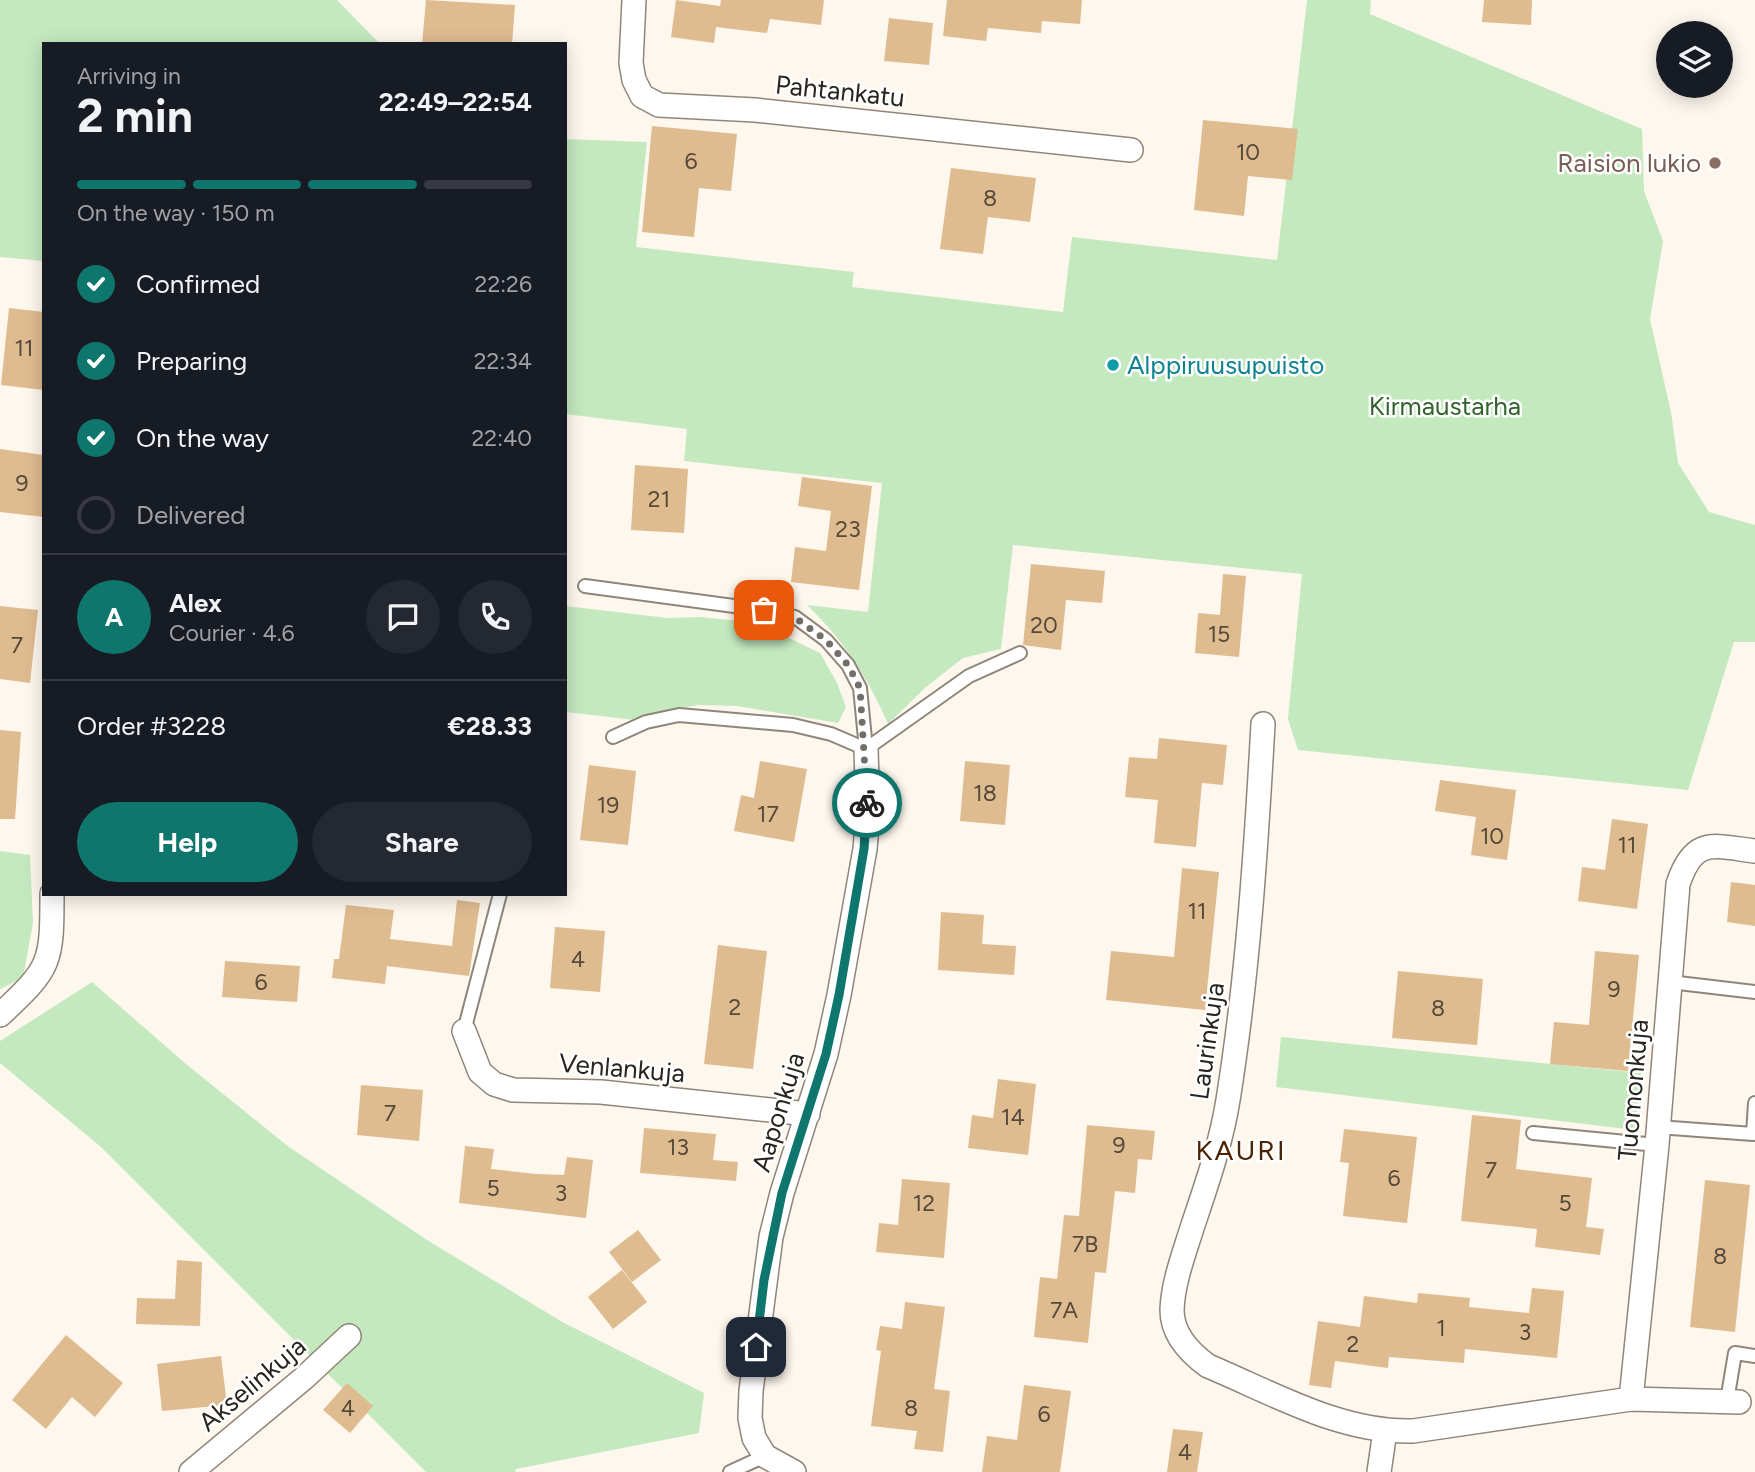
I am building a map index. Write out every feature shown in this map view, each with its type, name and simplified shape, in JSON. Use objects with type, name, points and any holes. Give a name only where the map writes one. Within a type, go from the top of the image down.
[{"type":"street","name":"Pahtankatu","points":[[634,0],[631,63],[634,80],[642,96],[659,105],[755,110],[1131,150]]},
{"type":"street","name":"Laurinkuja","points":[[1263,724],[1255,864],[1228,1100],[1216,1153],[1183,1257],[1172,1313],[1179,1336],[1191,1353],[1208,1366],[1332,1418],[1385,1432],[1413,1431],[1631,1399],[1733,1402]]},
{"type":"street","name":"Aaponkuja","points":[[765,1456],[754,1438],[750,1418],[764,1280],[782,1193],[808,1114],[839,995],[868,814],[866,749]]},
{"type":"street","name":"Tuomonkuja","points":[[1631,1399],[1658,1136],[1678,884],[1689,857],[1699,850],[1713,846],[1755,851]]},
{"type":"street","points":[[0,1015],[28,989],[48,961],[53,936],[52,896]]},
{"type":"street","name":"Venlankuja","points":[[464,1031],[480,1072],[495,1084],[513,1090],[601,1092],[808,1114]]},
{"type":"street","name":"Akselinkuja","points":[[191,1472],[304,1378],[349,1336]]},
{"type":"street","points":[[1379,1472],[1385,1432]]},
{"type":"street","points":[[765,1456],[793,1472]]},
{"type":"lane","points":[[585,586],[794,617],[826,640],[848,665],[860,688],[866,749]]},
{"type":"lane","points":[[866,749],[970,676],[1020,653]]},
{"type":"lane","points":[[613,737],[646,722],[679,715],[793,726],[831,734],[866,749]]},
{"type":"lane","points":[[464,1031],[499,896]]},
{"type":"lane","points":[[1670,982],[1755,992]]},
{"type":"lane","points":[[1533,1133],[1658,1136],[1753,1134],[1755,1103]]},
{"type":"lane","points":[[1733,1402],[1735,1353],[1755,1356]]},
{"type":"lane","points":[[730,1472],[765,1456]]},
{"type":"green space","points":[[0,0],[337,0],[378,42],[42,42],[42,261],[0,257]]},
{"type":"green space","name":"Kirmaustarha","points":[[1307,0],[1371,0],[1370,14],[1642,129],[1644,191],[1663,241],[1650,319],[1671,412],[1678,463],[1709,512],[1755,525],[1755,642],[1734,642],[1688,790],[1298,750],[1288,719],[1302,574],[1013,545],[1001,649],[963,658],[926,687],[888,724],[854,660],[807,605],[868,612],[882,483],[684,461],[687,429],[567,414],[567,139],[647,142],[636,247],[854,272],[852,287],[1063,312],[1072,237],[1277,260]]},
{"type":"green space","points":[[567,606],[668,618],[700,617],[758,623],[820,653],[837,683],[846,707],[838,723],[737,706],[698,705],[673,710],[653,722],[567,712]]},
{"type":"green space","points":[[0,851],[30,855],[33,923],[23,978],[0,989]]},
{"type":"green space","points":[[92,982],[186,1064],[289,1147],[427,1240],[564,1323],[704,1393],[699,1433],[516,1469],[515,1472],[426,1472],[101,1147],[0,1063],[0,1041]]},
{"type":"green space","points":[[1281,1037],[1641,1073],[1635,1130],[1276,1087]]},
{"type":"building","points":[[426,0],[515,5],[512,42],[422,42]]},
{"type":"building","points":[[676,0],[720,6],[721,0],[824,0],[821,25],[770,19],[767,33],[716,27],[714,43],[671,37]]},
{"type":"building","points":[[947,0],[1082,0],[1080,24],[1042,21],[1041,33],[988,28],[986,41],[943,36]]},
{"type":"building","points":[[1484,0],[1532,0],[1531,25],[1482,22]]},
{"type":"building","points":[[889,18],[933,23],[929,65],[884,61]]},
{"type":"building","points":[[1203,120],[1298,129],[1292,180],[1248,176],[1244,216],[1194,210]]},
{"type":"building","points":[[652,126],[737,134],[731,191],[699,188],[694,237],[642,232]]},
{"type":"building","points":[[951,168],[1036,178],[1030,222],[988,217],[983,254],[940,249]]},
{"type":"building","points":[[9,308],[42,312],[42,390],[1,385]]},
{"type":"building","points":[[0,449],[42,455],[42,517],[0,512]]},
{"type":"building","points":[[635,465],[688,469],[684,533],[631,530]]},
{"type":"building","points":[[802,477],[872,486],[859,590],[791,582],[795,547],[826,551],[831,511],[798,506]]},
{"type":"building","points":[[1031,564],[1105,571],[1102,603],[1066,600],[1061,650],[1023,645]]},
{"type":"building","points":[[1223,574],[1246,576],[1239,657],[1195,653],[1198,613],[1220,615]]},
{"type":"building","points":[[0,606],[38,610],[30,683],[0,679]]},
{"type":"building","points":[[0,730],[21,732],[15,819],[0,819]]},
{"type":"building","points":[[1159,738],[1227,745],[1223,785],[1202,783],[1196,847],[1154,843],[1158,800],[1125,797],[1129,757],[1157,759]]},
{"type":"building","points":[[760,761],[807,769],[794,842],[734,831],[741,795],[754,798]]},
{"type":"building","points":[[965,761],[1010,765],[1005,825],[960,821]]},
{"type":"building","points":[[589,765],[636,771],[628,845],[580,840]]},
{"type":"building","points":[[1440,780],[1516,790],[1507,860],[1471,855],[1476,817],[1435,811]]},
{"type":"building","points":[[1612,819],[1648,824],[1637,909],[1578,901],[1582,867],[1605,870]]},
{"type":"building","points":[[1182,868],[1219,872],[1205,1010],[1106,1000],[1111,951],[1174,957]]},
{"type":"building","points":[[1731,882],[1755,885],[1755,926],[1727,922]]},
{"type":"building","points":[[457,900],[480,903],[469,976],[387,966],[385,984],[332,978],[334,959],[339,959],[346,905],[394,910],[390,939],[452,946]]},
{"type":"building","points":[[941,912],[984,915],[982,944],[1016,946],[1014,975],[938,970]]},
{"type":"building","points":[[555,927],[605,931],[600,992],[550,988]]},
{"type":"building","points":[[718,945],[767,951],[753,1069],[704,1064]]},
{"type":"building","points":[[1595,951],[1639,955],[1628,1071],[1550,1064],[1554,1022],[1589,1025]]},
{"type":"building","points":[[225,961],[300,966],[297,1002],[222,997]]},
{"type":"building","points":[[1398,971],[1483,979],[1477,1045],[1392,1038]]},
{"type":"building","points":[[998,1079],[1036,1084],[1028,1155],[968,1148],[972,1115],[993,1118]]},
{"type":"building","points":[[361,1085],[423,1090],[419,1141],[357,1135]]},
{"type":"building","points":[[1472,1115],[1521,1120],[1516,1169],[1592,1178],[1586,1227],[1604,1229],[1600,1255],[1535,1247],[1537,1229],[1461,1221]]},
{"type":"building","points":[[1087,1125],[1155,1131],[1152,1160],[1138,1159],[1135,1193],[1115,1191],[1106,1273],[1095,1272],[1088,1343],[1034,1337],[1040,1277],[1057,1279],[1064,1215],[1079,1216]]},
{"type":"building","points":[[644,1128],[716,1134],[713,1160],[738,1162],[736,1181],[640,1173]]},
{"type":"building","points":[[1344,1129],[1417,1137],[1407,1223],[1343,1216],[1349,1163],[1340,1162]]},
{"type":"building","points":[[465,1146],[494,1149],[491,1169],[536,1174],[564,1175],[567,1157],[593,1160],[586,1218],[459,1203]]},
{"type":"building","points":[[902,1179],[950,1183],[944,1258],[876,1252],[879,1223],[898,1225]]},
{"type":"building","points":[[1705,1180],[1750,1185],[1735,1332],[1690,1327]]},
{"type":"building","points":[[638,1230],[661,1260],[632,1282],[609,1252]]},
{"type":"building","points":[[177,1260],[202,1262],[200,1326],[136,1324],[137,1298],[175,1299]]},
{"type":"building","points":[[622,1270],[647,1302],[613,1329],[588,1297]]},
{"type":"building","points":[[1532,1288],[1564,1291],[1557,1358],[1465,1349],[1464,1363],[1389,1357],[1388,1368],[1335,1361],[1331,1388],[1309,1385],[1318,1321],[1360,1327],[1364,1296],[1417,1303],[1418,1293],[1470,1298],[1469,1307],[1529,1313]]},
{"type":"building","points":[[905,1302],[945,1307],[934,1389],[950,1391],[943,1452],[914,1449],[917,1431],[871,1426],[881,1351],[876,1350],[880,1326],[902,1329]]},
{"type":"building","points":[[66,1335],[123,1383],[95,1417],[72,1397],[46,1429],[12,1400]]},
{"type":"building","points":[[221,1356],[227,1405],[162,1411],[157,1364]]},
{"type":"building","points":[[347,1383],[373,1406],[350,1433],[323,1410]]},
{"type":"building","points":[[1024,1385],[1071,1391],[1060,1472],[982,1472],[987,1436],[1017,1440]]},
{"type":"building","points":[[1173,1429],[1203,1432],[1197,1472],[1167,1472]]},
{"type":"way so far","points":[[764,610],[794,617],[826,640],[848,665],[860,688],[866,749],[867,803]]},
{"type":"place","name":"Raision lukio","points":[[1715,163]]},
{"type":"place","name":"Alppiruusupuisto","points":[[1113,365]]},
{"type":"district","name":"KAURI","points":[[1241,1150]]},
{"type":"route","points":[[756,1347],[771,1237],[782,1193],[826,1054],[839,995],[864,849],[867,803]]}]
